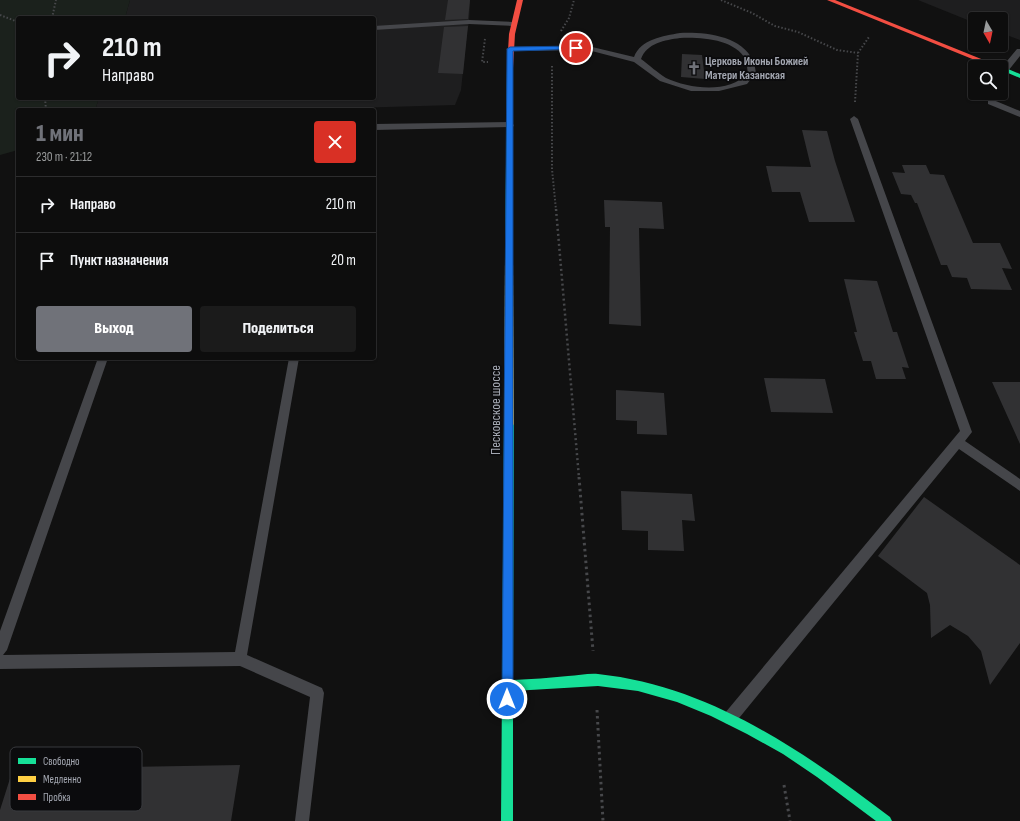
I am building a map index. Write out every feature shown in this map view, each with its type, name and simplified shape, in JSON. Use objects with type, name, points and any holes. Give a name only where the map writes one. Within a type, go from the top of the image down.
[{"type":"street","name":"Песковское шоссе","points":[[507,821],[510,49],[513,24],[520,0]]},
{"type":"street","points":[[830,0],[981,60]]},
{"type":"street","points":[[1008,71],[1020,76]]},
{"type":"street","points":[[507,686],[596,680],[625,683],[673,695],[705,706],[756,732],[842,787],[886,821]]},
{"type":"lane","points":[[376,28],[469,22],[513,24]]},
{"type":"lane","points":[[510,49],[588,48],[637,60],[663,79],[690,89],[719,89],[744,82],[752,73],[750,59],[737,48],[723,40],[703,36],[680,35],[655,41],[640,51],[637,60]]},
{"type":"lane","points":[[1008,62],[1020,51]]},
{"type":"lane","points":[[991,102],[1020,114]]},
{"type":"lane","points":[[730,718],[966,432],[854,119]]},
{"type":"lane","points":[[376,127],[510,125]]},
{"type":"lane","points":[[0,650],[102,360]]},
{"type":"lane","points":[[240,659],[294,360]]},
{"type":"lane","points":[[957,442],[1020,486]]},
{"type":"lane","points":[[0,662],[240,659],[317,693],[302,821]]},
{"type":"path","points":[[52,16],[56,0]]},
{"type":"path","points":[[574,0],[569,18],[552,49],[552,168],[565,301],[596,680],[604,821]]},
{"type":"path","points":[[721,0],[752,13],[775,26],[798,32],[836,50],[858,53]]},
{"type":"path","points":[[0,15],[16,21]]},
{"type":"path","points":[[854,119],[858,53],[881,20]]},
{"type":"shaded area","points":[[0,0],[130,0],[126,16],[16,16],[16,100],[98,100],[96,108],[16,108],[16,151],[0,155]]},
{"type":"shaded area","points":[[130,0],[470,0],[461,90],[455,105],[353,108],[96,108],[98,100],[376,100],[376,16],[126,16]]},
{"type":"shaded area","points":[[918,0],[1020,0],[1020,40],[1008,36],[1008,12],[968,12],[968,20]]},
{"type":"building","points":[[448,0],[470,0],[468,19],[445,20]]},
{"type":"building","points":[[468,26],[463,74],[438,73],[444,27]]},
{"type":"building","points":[[682,54],[702,55],[705,79],[681,77]]},
{"type":"building","points":[[802,130],[827,131],[855,222],[809,222],[800,192],[772,192],[766,166],[811,167]]},
{"type":"building","points":[[902,165],[926,165],[930,174],[944,175],[973,243],[1000,243],[1012,269],[1002,268],[1012,290],[971,289],[967,278],[952,277],[947,265],[941,265],[917,203],[915,203],[911,195],[901,194],[892,172],[905,173]]},
{"type":"building","points":[[604,200],[662,202],[664,229],[639,228],[641,326],[609,324],[610,227],[605,227]]},
{"type":"building","points":[[844,279],[877,281],[893,332],[897,332],[909,368],[902,367],[906,379],[876,379],[871,361],[863,361],[854,332],[857,332]]},
{"type":"building","points":[[764,378],[825,379],[833,413],[771,412]]},
{"type":"building","points":[[992,382],[1020,382],[1020,444]]},
{"type":"building","points":[[616,390],[664,393],[667,435],[637,434],[637,421],[616,420]]},
{"type":"building","points":[[621,491],[692,494],[695,521],[682,520],[684,551],[648,550],[648,531],[622,530]]},
{"type":"building","points":[[924,497],[1020,565],[1020,643],[990,685],[981,651],[968,636],[950,625],[931,638],[930,605],[927,593],[878,556]]},
{"type":"building","points":[[240,765],[231,821],[0,821],[0,810],[10,778],[10,811],[142,811],[142,767]]},
{"type":"traffic: fast","points":[[509,260],[510,68]]},
{"type":"traffic: fast","points":[[1008,71],[1020,76]]},
{"type":"traffic: fast","points":[[507,821],[509,424]]},
{"type":"traffic: fast","points":[[507,686],[594,680],[638,686],[677,696],[715,711],[787,750],[886,821]]},
{"type":"traffic: slow","points":[[509,260],[509,424]]},
{"type":"traffic: jam","points":[[510,68],[512,34],[520,0]]},
{"type":"traffic: jam","points":[[830,0],[980,60]]},
{"type":"place","name":"Церковь Иконы Божией Матери Казанская","points":[[694,68]]},
{"type":"route","points":[[507,699],[510,49],[576,48]]}]
